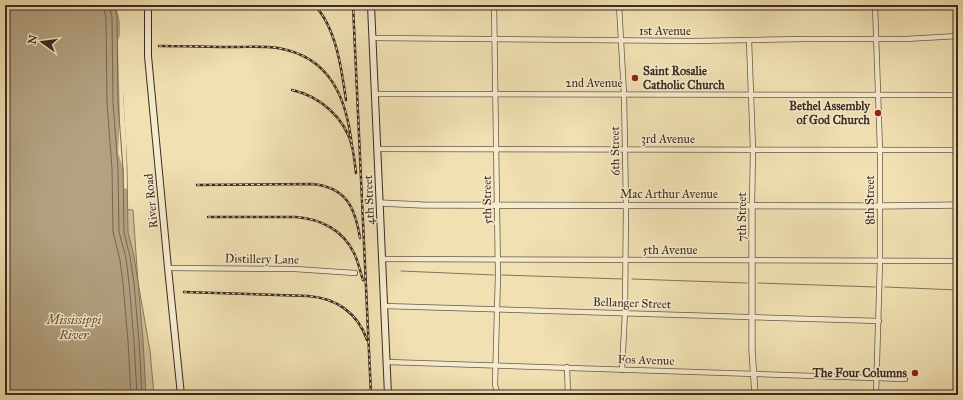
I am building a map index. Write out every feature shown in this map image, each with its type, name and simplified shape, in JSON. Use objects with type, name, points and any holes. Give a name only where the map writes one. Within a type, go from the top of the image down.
[{"type":"main road","name":"River Road","points":[[148,5],[148,56],[181,395]]},
{"type":"main road","name":"4th Street","points":[[371,5],[388,395]]},
{"type":"street","name":"5th Street","points":[[494,5],[498,205],[498,309],[495,385],[498,395]]},
{"type":"street","name":"6th Street","points":[[619,5],[624,94],[626,205],[625,312],[622,370]]},
{"type":"street","name":"8th Street","points":[[874,5],[880,150],[880,261],[876,395]]},
{"type":"street","name":"1st Avenue","points":[[372,38],[495,40],[749,40],[876,39],[958,36]]},
{"type":"street","name":"7th Street","points":[[749,40],[753,149],[752,350],[755,395]]},
{"type":"street","name":"2nd Avenue","points":[[375,94],[496,93],[958,95]]},
{"type":"street","name":"3rd Avenue","points":[[378,149],[958,150]]},
{"type":"street","name":"Mac Arthur Avenue","points":[[380,204],[958,205]]},
{"type":"street","name":"5th Avenue","points":[[382,259],[958,261]]},
{"type":"street","name":"Distillery Lane","points":[[168,268],[295,269],[355,273]]},
{"type":"street","name":"Bellanger Street","points":[[384,306],[625,312],[879,321]]},
{"type":"street","name":"Fos Avenue","points":[[387,362],[905,379]]},
{"type":"street","points":[[568,367],[568,395]]},
{"type":"shaded area","points":[[121,209],[133,210],[138,282],[150,351],[154,395],[140,395]]},
{"type":"water","name":"Mississippi River","points":[[5,5],[118,5],[121,15],[121,65],[127,168],[128,232],[138,282],[146,395],[5,395]]},
{"type":"pier","points":[[116,5],[120,5],[123,15],[123,94],[127,189],[124,188],[124,170],[118,153],[120,113],[117,43],[120,35],[120,21]]},
{"type":"waterway","points":[[401,271],[494,275]]},
{"type":"waterway","points":[[502,275],[622,279]]},
{"type":"waterway","points":[[632,279],[747,283]]},
{"type":"waterway","points":[[758,283],[875,287]]},
{"type":"waterway","points":[[885,287],[958,290]]},
{"type":"railway","points":[[314,5],[322,14],[333,37],[340,63],[346,100]]},
{"type":"railway","points":[[353,5],[371,395]]},
{"type":"railway","points":[[159,46],[273,47],[296,53],[311,61],[323,71],[333,83],[346,113],[352,147]]},
{"type":"railway","points":[[292,90],[312,97],[321,103],[330,110],[344,126],[352,146],[356,173]]},
{"type":"railway","points":[[197,185],[312,184],[324,186],[333,189],[347,200],[352,208],[360,238]]},
{"type":"railway","points":[[208,217],[296,217],[322,223],[330,227],[344,238],[357,259],[363,280]]},
{"type":"railway","points":[[184,292],[318,297],[337,304],[352,315],[363,330],[367,340]]},
{"type":"place","name":"Saint Rosalie Catholic Church","points":[[635,78]]},
{"type":"place","name":"Bethel Assembly of God Church","points":[[878,113]]},
{"type":"place","name":"The Four Columns","points":[[915,373]]}]
